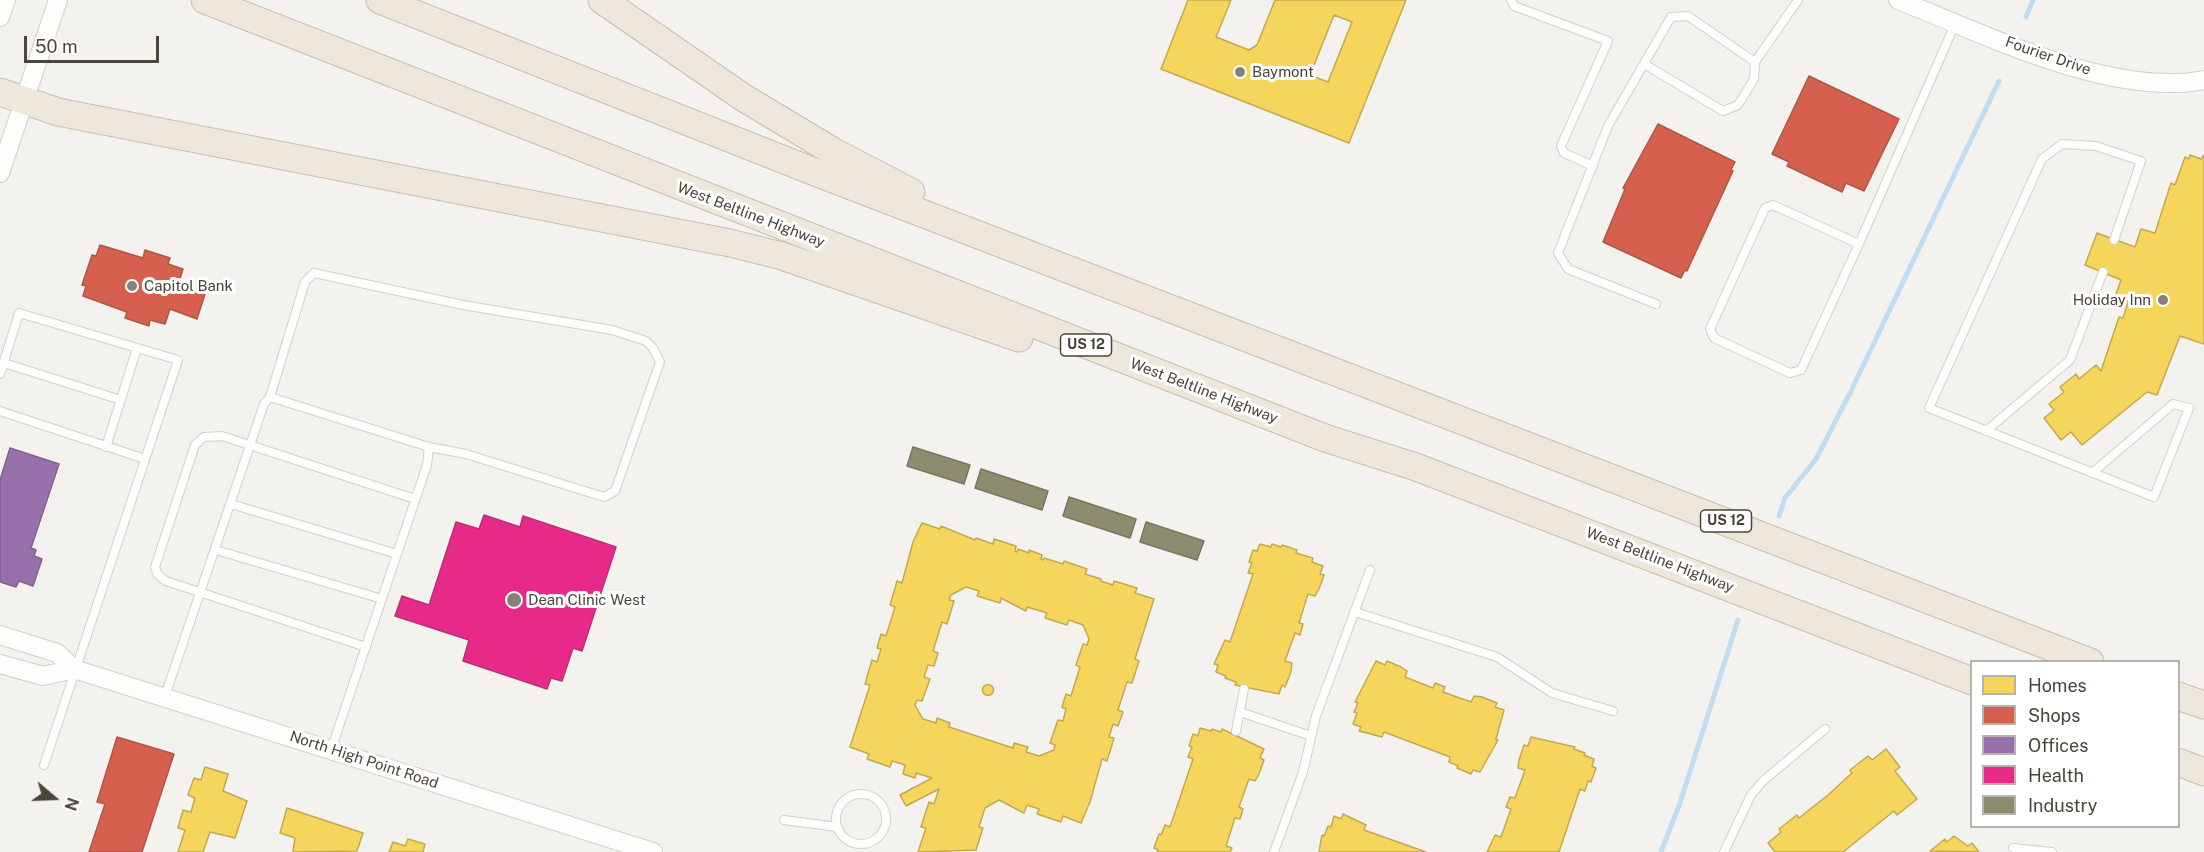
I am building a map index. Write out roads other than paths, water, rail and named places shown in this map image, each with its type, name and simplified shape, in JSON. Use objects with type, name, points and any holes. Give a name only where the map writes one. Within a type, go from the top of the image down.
[{"type":"highway","name":"West Beltline Highway","points":[[205,0],[1325,438],[1427,471],[1970,681]]},
{"type":"highway","name":"US 12","points":[[380,0],[820,174],[1173,307],[2085,660]]},
{"type":"highway","points":[[602,0],[744,98],[834,152],[912,193],[1094,270],[1173,307]]},
{"type":"highway","points":[[12,97],[58,112],[718,240],[782,256],[1240,415],[1325,438]]},
{"type":"highway","points":[[2180,697],[2204,705]]},
{"type":"highway","points":[[2180,763],[2204,772]]},
{"type":"street","points":[[0,17],[6,0]]},
{"type":"street","points":[[0,174],[12,97],[58,0]]},
{"type":"street","name":"Fourier Drive","points":[[1898,0],[2083,71],[2146,83],[2204,80]]},
{"type":"street","name":"North High Point Road","points":[[0,635],[57,653],[74,669],[653,852]]},
{"type":"street","name":"North High Point Road","points":[[0,664],[43,676],[74,669]]},
{"type":"lane","points":[[1511,0],[1514,6],[1608,41],[1561,146],[1564,153],[1593,165]]},
{"type":"lane","points":[[1644,64],[1723,111],[1738,105],[1754,79],[1755,62],[1798,0]]},
{"type":"lane","points":[[1656,304],[1568,269],[1558,253],[1608,126],[1671,17],[1688,16],[1755,62]]},
{"type":"lane","points":[[1859,244],[1773,205],[1765,208],[1710,329],[1714,338],[1790,373],[1802,370],[1859,244],[1955,22]]},
{"type":"lane","points":[[2092,472],[2173,404],[2189,408],[2154,497],[1929,408],[2042,159],[2062,144],[2097,146],[2141,161],[2114,240]]},
{"type":"lane","points":[[165,696],[264,404],[270,397],[305,282],[314,273],[463,305],[612,330],[646,341],[653,348],[660,362],[615,491],[604,497],[466,454],[429,447],[270,397]]},
{"type":"lane","points":[[1986,431],[2070,360],[2103,273]]},
{"type":"lane","points":[[0,374],[19,313],[178,360],[44,765]]},
{"type":"lane","points":[[106,447],[137,348]]},
{"type":"lane","points":[[3,363],[121,400]]},
{"type":"lane","points":[[0,411],[145,459]]},
{"type":"lane","points":[[366,647],[166,581],[158,575],[155,567],[195,445],[204,437],[212,434],[416,499]]},
{"type":"lane","points":[[331,750],[427,465],[429,447]]},
{"type":"lane","points":[[231,504],[397,554]]},
{"type":"lane","points":[[216,549],[382,599]]},
{"type":"lane","points":[[1274,852],[1303,772],[1311,736],[1370,570]]},
{"type":"lane","points":[[1354,612],[1497,657],[1552,693],[1613,711]]},
{"type":"lane","points":[[1236,731],[1244,689]]},
{"type":"lane","points":[[1240,712],[1311,736]]},
{"type":"lane","points":[[1724,852],[1751,795],[1825,729]]},
{"type":"lane","points":[[784,819],[837,827],[850,842],[870,843],[884,830],[885,811],[873,796],[853,795],[839,808],[836,818],[837,827]]},
{"type":"lane","points":[[2013,848],[2052,852]]},
{"type":"waterway","points":[[2026,17],[2033,0]]},
{"type":"waterway","points":[[1779,516],[1785,498],[1816,459],[1850,393],[1999,81]]},
{"type":"waterway","points":[[1661,852],[1680,803],[1738,620]]},
{"type":"place","name":"Baymont","points":[[1240,72]]},
{"type":"place","name":"Capitol Bank","points":[[132,286]]},
{"type":"place","name":"Holiday Inn","points":[[2163,300]]},
{"type":"place","name":"Dean Clinic West","points":[[514,600]]}]
